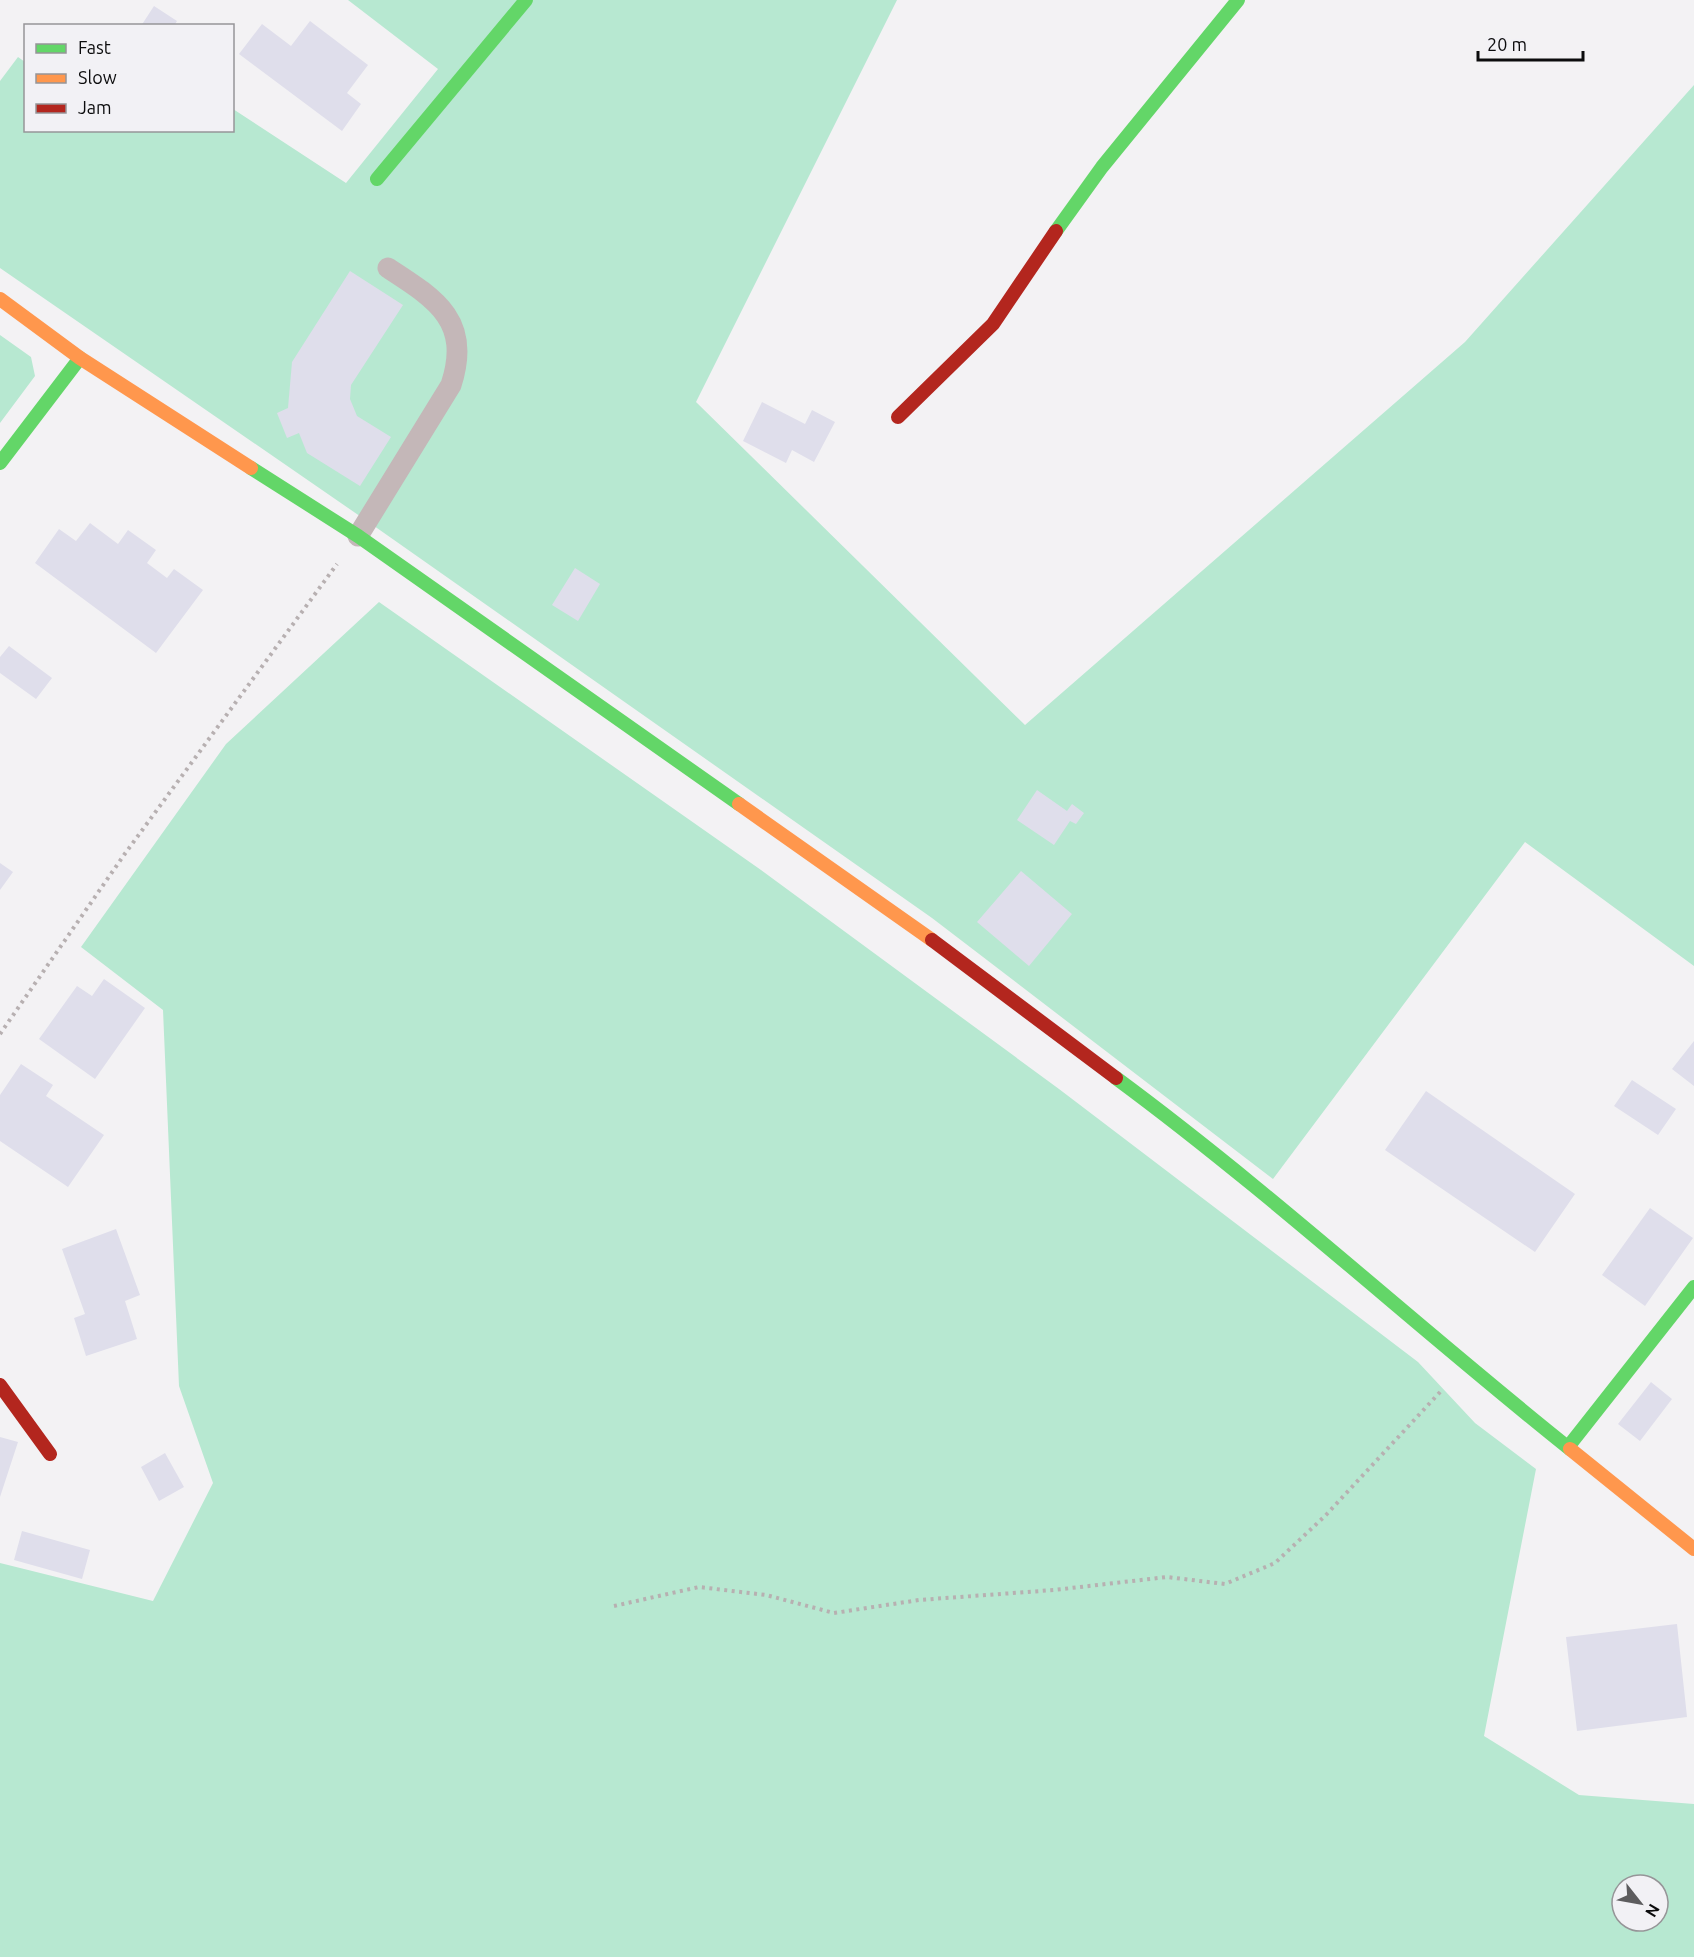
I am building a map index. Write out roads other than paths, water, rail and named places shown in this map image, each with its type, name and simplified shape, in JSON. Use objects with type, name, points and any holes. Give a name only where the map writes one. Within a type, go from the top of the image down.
[{"type":"street","points":[[377,179],[526,0]]},
{"type":"street","points":[[898,417],[993,324],[1023,276],[1102,167],[1238,0]]},
{"type":"street","points":[[0,298],[80,358],[358,536],[910,923],[1168,1116],[1466,1366],[1694,1549]]},
{"type":"street","points":[[0,463],[80,358]]},
{"type":"street","points":[[1568,1447],[1694,1287]]},
{"type":"street","points":[[0,1385],[50,1454]]},
{"type":"lane","points":[[358,536],[451,385],[458,365],[458,344],[453,325],[442,307],[427,293],[388,268]]}]
